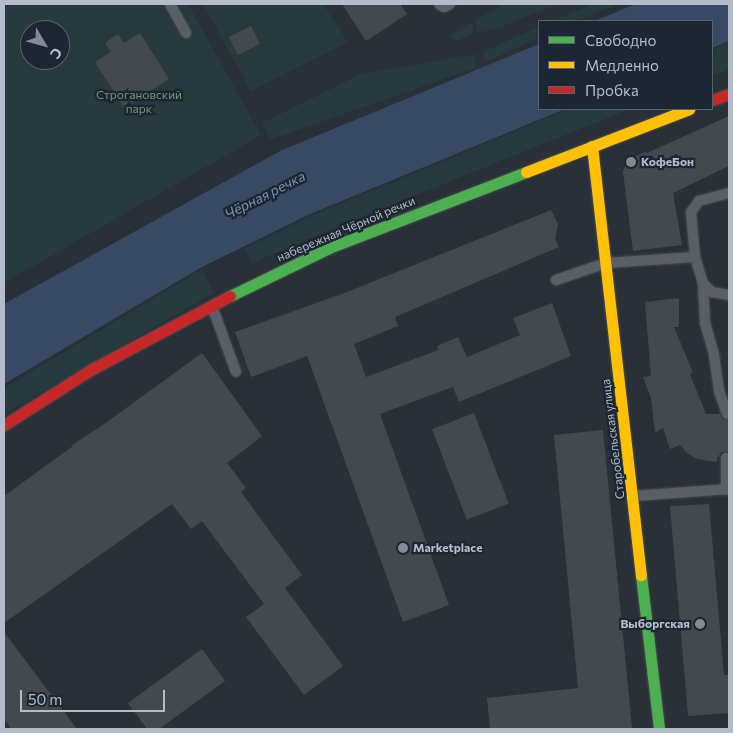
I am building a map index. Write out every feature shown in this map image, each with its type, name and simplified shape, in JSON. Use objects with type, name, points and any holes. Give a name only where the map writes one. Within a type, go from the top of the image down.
[{"type":"street","points":[[713,100],[729,94]]},
{"type":"street","name":"набережная Чёрной речки","points":[[4,425],[92,369],[212,305],[329,248],[686,110]]},
{"type":"street","name":"Старобельская улица","points":[[592,146],[634,496],[659,729]]},
{"type":"lane","points":[[170,4],[186,33]]},
{"type":"lane","points":[[439,4],[444,7],[450,4]]},
{"type":"lane","points":[[727,414],[719,391],[714,355],[705,323],[703,283],[695,257],[691,212],[699,201],[729,192]]},
{"type":"lane","points":[[556,280],[606,263],[695,257]]},
{"type":"lane","points":[[703,283],[712,292],[728,296]]},
{"type":"lane","points":[[212,305],[236,372]]},
{"type":"lane","points":[[634,496],[728,490],[726,458]]},
{"type":"green space","name":"Строгановский парк","points":[[4,4],[188,4],[261,135],[4,283]]},
{"type":"green space","points":[[203,4],[323,4],[348,42],[251,91]]},
{"type":"green space","points":[[505,4],[559,4],[501,27],[478,33],[475,20]]},
{"type":"green space","points":[[593,4],[617,4],[579,20],[555,20]]},
{"type":"green space","points":[[472,22],[474,33],[454,42],[450,35]]},
{"type":"green space","points":[[538,27],[538,38],[485,62],[484,51]]},
{"type":"green space","points":[[729,43],[729,69],[713,76],[713,50]]},
{"type":"green space","points":[[476,54],[475,68],[270,140],[262,123],[363,73]]},
{"type":"green space","points":[[567,110],[628,110],[322,233],[253,263],[245,248],[311,216]]},
{"type":"green space","points":[[202,269],[214,293],[4,414],[4,388]]},
{"type":"water","points":[[636,4],[729,4],[729,41],[713,48],[713,20],[596,20]]},
{"type":"water","name":"Чёрная речка","points":[[538,44],[538,110],[563,110],[310,214],[202,267],[4,384],[4,304],[280,151]]},
{"type":"building","points":[[342,4],[400,4],[407,14],[366,41]]},
{"type":"building","points":[[251,26],[260,44],[238,55],[229,37]]},
{"type":"building","points":[[140,33],[169,79],[124,108],[95,62],[111,52],[105,43],[118,34],[124,43]]},
{"type":"building","points":[[729,116],[729,166],[673,193],[682,245],[633,251],[623,172],[627,160]]},
{"type":"building","points":[[551,210],[558,224],[555,239],[559,247],[395,317],[398,326],[354,344],[366,377],[438,350],[437,346],[458,337],[467,357],[520,335],[513,318],[552,303],[571,356],[459,402],[453,387],[380,414],[449,605],[403,622],[307,356],[251,377],[235,332],[347,292]]},
{"type":"building","points":[[679,298],[679,327],[674,327],[693,373],[690,374],[706,414],[720,414],[723,419],[729,420],[729,452],[722,452],[717,458],[717,462],[697,459],[687,453],[680,445],[670,449],[663,428],[655,433],[651,398],[643,377],[651,376],[645,302]]},
{"type":"building","points":[[202,353],[262,436],[227,463],[246,488],[241,492],[302,575],[285,588],[343,666],[304,695],[246,617],[264,604],[202,521],[191,529],[172,504],[4,623],[4,496],[72,445]]},
{"type":"building","points":[[474,413],[509,504],[467,520],[432,429]]},
{"type":"building","points":[[603,430],[632,728],[490,729],[487,698],[578,688],[554,435]]},
{"type":"building","name":"Выборгская","points":[[709,504],[724,675],[729,675],[729,713],[688,716],[670,506]]},
{"type":"building","points":[[4,632],[77,729],[11,729],[4,718]]},
{"type":"building","points":[[202,649],[225,681],[159,729],[147,729],[128,703]]},
{"type":"traffic: fast","points":[[230,296],[329,248],[526,172]]},
{"type":"traffic: fast","points":[[641,575],[659,729]]},
{"type":"traffic: slow","points":[[526,172],[686,110]]},
{"type":"traffic: slow","points":[[592,146],[641,575]]},
{"type":"traffic: jam","points":[[713,100],[729,94]]},
{"type":"traffic: jam","points":[[4,425],[92,369],[230,296]]},
{"type":"place","name":"КофеБон","points":[[631,162]]},
{"type":"place","name":"Marketplace","points":[[403,548]]},
{"type":"place","name":"Выборгская","points":[[700,624]]}]
